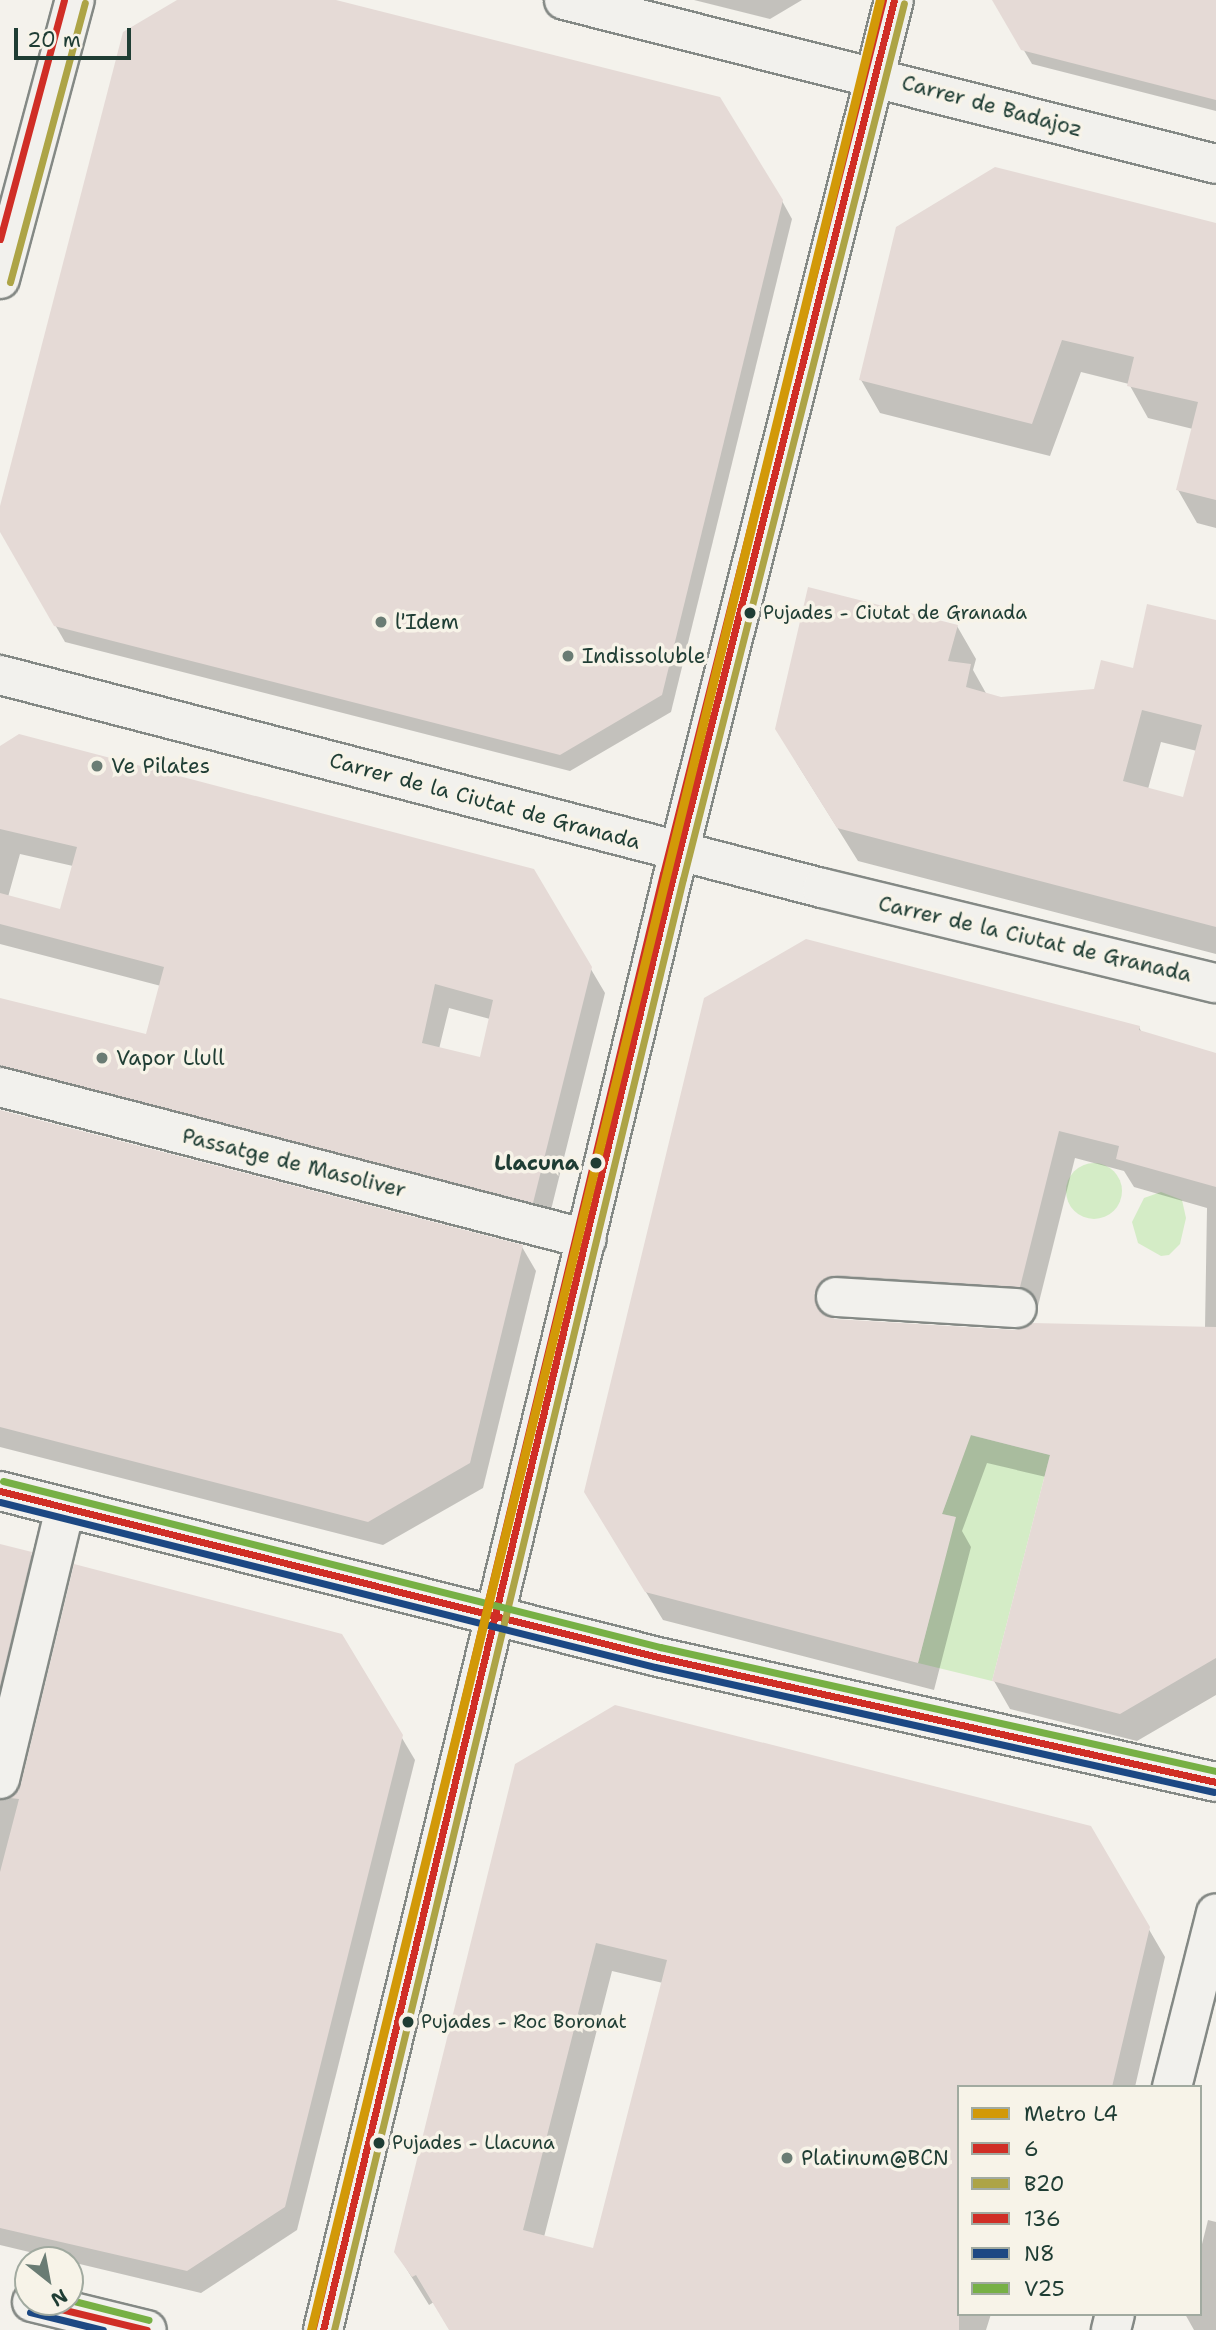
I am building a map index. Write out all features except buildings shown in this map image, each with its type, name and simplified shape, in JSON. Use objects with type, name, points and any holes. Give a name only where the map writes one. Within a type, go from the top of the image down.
[{"type":"street","points":[[0,279],[75,0]]},
{"type":"street","name":"Carrer de Badajoz","points":[[564,0],[1216,164]]},
{"type":"street","points":[[323,2330],[498,1618],[679,851],[894,0]]},
{"type":"street","name":"Carrer de la Ciutat de Granada","points":[[0,675],[679,851],[1216,983]]},
{"type":"street","name":"Passatge de Masoliver","points":[[0,1087],[587,1239]]},
{"type":"street","points":[[836,1297],[1017,1308]]},
{"type":"street","points":[[0,1491],[498,1618],[1216,1782]]},
{"type":"street","points":[[0,1779],[65,1508]]},
{"type":"street","points":[[1173,2085],[1216,1913]]},
{"type":"street","points":[[84,2315],[147,2330]]},
{"type":"green space","points":[[1094,1163],[1105,1165],[1114,1171],[1120,1180],[1120,1202],[1114,1211],[1105,1217],[1094,1219],[1083,1217],[1074,1211],[1068,1202],[1066,1191],[1068,1180],[1074,1171],[1083,1165]]},
{"type":"green space","points":[[1161,1192],[1182,1200],[1186,1218],[1180,1244],[1169,1255],[1161,1256],[1138,1243],[1132,1222],[1144,1198]]},
{"type":"green space","points":[[970,1435],[1050,1455],[992,1681],[918,1663],[955,1517],[942,1514]]},
{"type":"metro line","name":"L4","points":[[311,2330],[880,0]]},
{"type":"transit line","name":"136","points":[[0,239],[64,0]]},
{"type":"transit line","name":"136","points":[[313,2328],[663,874],[883,0]]},
{"type":"transit line","name":"6","points":[[323,2330],[673,876],[894,0]]},
{"type":"transit line","name":"B20","points":[[10,282],[85,3]]},
{"type":"transit line","name":"B20","points":[[334,2330],[683,879],[904,3]]},
{"type":"transit line","name":"V25","points":[[3,1481],[660,1647],[1216,1771]]},
{"type":"transit line","name":"6","points":[[0,1491],[658,1657],[1216,1782]]},
{"type":"transit line","name":"N8","points":[[0,1502],[655,1667],[1214,1792]]},
{"type":"transit line","name":"V25","points":[[84,2304],[149,2320]]},
{"type":"transit line","name":"6","points":[[84,2315],[147,2330]]},
{"type":"transit line","name":"N8","points":[[46,2316],[103,2330]]},
{"type":"place","name":"Pujades - Ciutat de Granada","points":[[750,613]]},
{"type":"place","name":"l'Idem","points":[[381,622]]},
{"type":"place","name":"Indissoluble","points":[[568,656]]},
{"type":"place","name":"Ve Pilates","points":[[97,766]]},
{"type":"place","name":"Vapor Llull","points":[[102,1058]]},
{"type":"place","name":"Llacuna","points":[[596,1163]]},
{"type":"place","name":"Pujades - Roc Boronat","points":[[408,2022]]},
{"type":"place","name":"Pujades - Llacuna","points":[[379,2143]]},
{"type":"place","name":"Platinum@BCN","points":[[787,2158]]}]
